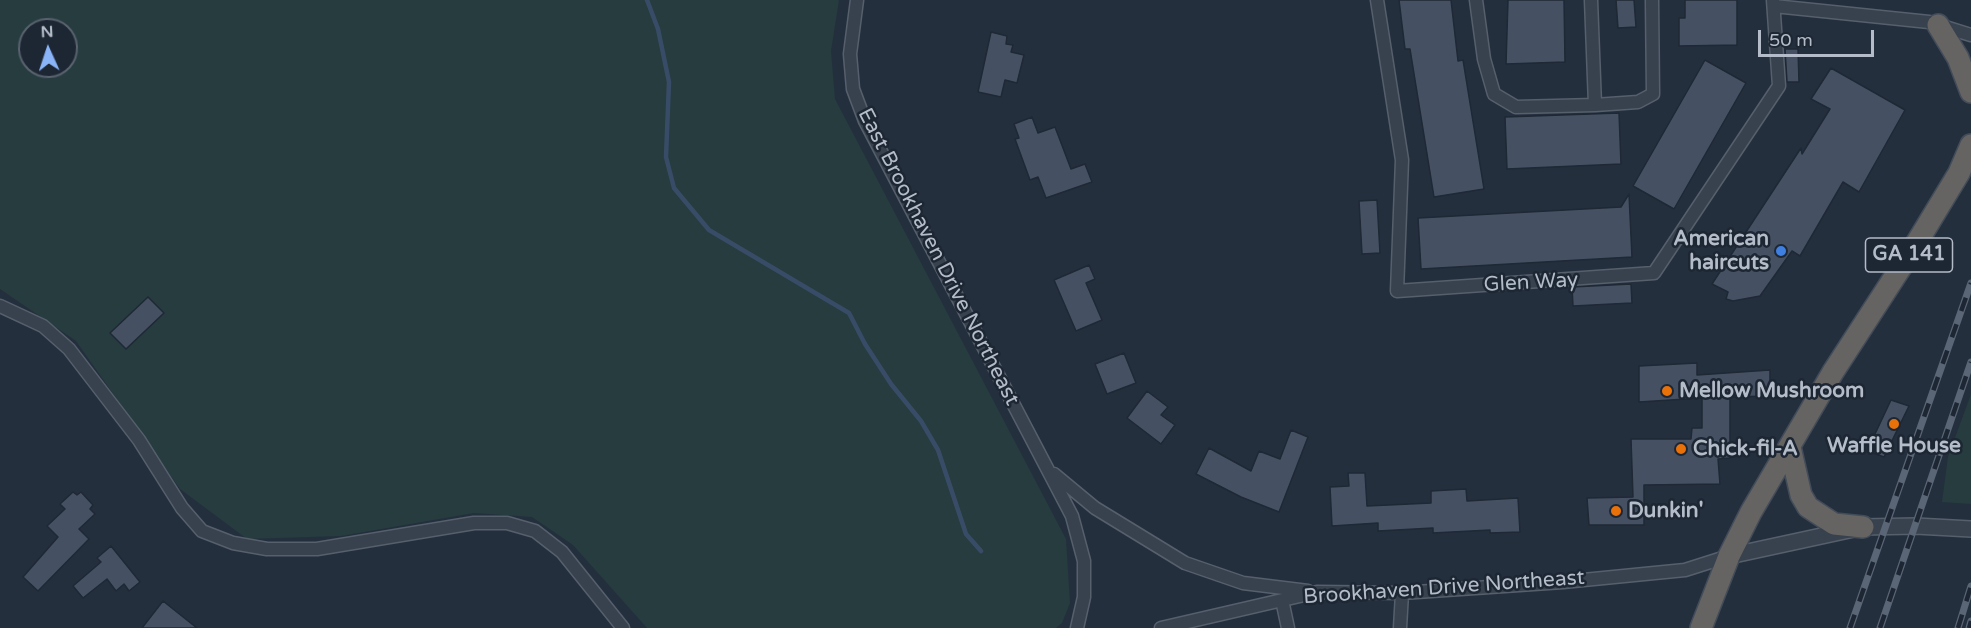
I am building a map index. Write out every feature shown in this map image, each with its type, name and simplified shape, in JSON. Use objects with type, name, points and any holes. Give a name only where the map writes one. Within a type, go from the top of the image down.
[{"type":"highway","points":[[1938,25],[1958,58],[1971,92]]},
{"type":"highway","name":"GA 141","points":[[1701,628],[1729,556],[1751,512],[1833,372],[1959,173],[1971,145]]},
{"type":"highway","points":[[1790,447],[1801,495],[1808,507],[1834,524],[1863,527]]},
{"type":"street","name":"East Brookhaven Drive Northeast","points":[[857,0],[850,54],[853,89],[865,121],[1051,471],[1072,516],[1084,561],[1084,597],[1077,628]]},
{"type":"street","name":"Glen Way","points":[[1377,0],[1402,160],[1397,291],[1627,277],[1654,273],[1779,86],[1774,3],[1825,5],[1938,25],[1971,34]]},
{"type":"street","points":[[1476,0],[1484,59],[1494,94],[1516,107],[1638,102],[1653,94],[1652,0]]},
{"type":"street","points":[[1591,0],[1595,105]]},
{"type":"street","points":[[0,306],[43,326],[69,350],[127,424],[182,508],[202,531],[233,543],[267,549],[317,549],[474,523],[507,523],[535,531],[562,552],[623,628]]},
{"type":"street","name":"East Brookhaven Drive Northeast","points":[[1051,471],[1095,508],[1185,563],[1243,583],[1317,592]]},
{"type":"street","points":[[1729,556],[1863,527],[1916,526],[1971,529]]},
{"type":"street","name":"Brookhaven Drive Northeast","points":[[1161,628],[1317,592],[1402,593],[1685,570],[1729,556]]},
{"type":"street","points":[[1400,628],[1402,593]]},
{"type":"street","points":[[1282,600],[1287,628]]},
{"type":"street","points":[[609,613],[610,628]]},
{"type":"green space","points":[[0,0],[839,0],[831,51],[835,99],[1066,539],[1070,603],[1062,623],[1056,628],[647,628],[573,545],[532,517],[474,513],[341,536],[247,539],[180,489],[76,341],[0,289]]},
{"type":"green space","points":[[1971,394],[1971,504],[1942,502],[1948,457]]},
{"type":"building","points":[[1399,0],[1451,0],[1458,61],[1463,60],[1484,189],[1434,197],[1410,49],[1405,49]]},
{"type":"building","points":[[1508,0],[1564,0],[1565,62],[1506,64]]},
{"type":"building","points":[[1616,0],[1634,0],[1636,27],[1618,28]]},
{"type":"building","points":[[1685,0],[1737,0],[1737,45],[1679,46],[1679,18],[1685,18]]},
{"type":"building","points":[[991,32],[1007,36],[1006,44],[1013,45],[1011,52],[1024,55],[1017,83],[1005,80],[1001,97],[978,92]]},
{"type":"building","points":[[1785,49],[1798,49],[1799,82],[1787,82]]},
{"type":"building","points":[[1705,60],[1746,83],[1674,209],[1633,186]]},
{"type":"building","points":[[1831,68],[1905,110],[1859,192],[1843,182],[1800,256],[1792,251],[1760,296],[1733,301],[1726,299],[1728,292],[1712,284],[1801,148],[1802,154],[1830,109],[1811,99]]},
{"type":"building","points":[[1619,113],[1621,164],[1507,169],[1505,117]]},
{"type":"building","points":[[1032,117],[1038,133],[1055,127],[1071,169],[1085,164],[1092,182],[1046,198],[1038,177],[1030,180],[1015,139],[1019,138],[1014,124]]},
{"type":"building","points":[[1629,194],[1632,257],[1421,269],[1418,218],[1621,207]]},
{"type":"building","points":[[1377,200],[1380,253],[1362,254],[1359,201]]},
{"type":"building","points":[[1089,265],[1095,279],[1086,283],[1102,320],[1076,331],[1054,280]]},
{"type":"building","points":[[1631,284],[1632,303],[1573,306],[1572,287]]},
{"type":"building","points":[[148,297],[164,313],[126,349],[110,333]]},
{"type":"building","points":[[1124,353],[1136,383],[1107,394],[1095,364]]},
{"type":"building","points":[[1697,363],[1697,375],[1770,370],[1770,396],[1730,397],[1730,458],[1718,459],[1720,484],[1644,485],[1644,525],[1589,525],[1587,498],[1633,497],[1631,439],[1691,439],[1692,428],[1702,428],[1702,398],[1639,402],[1639,366]]},
{"type":"building","points":[[1147,391],[1168,407],[1161,415],[1175,425],[1161,444],[1127,418]]},
{"type":"building","points":[[1891,400],[1909,406],[1884,457],[1867,451]]},
{"type":"building","points":[[1291,430],[1308,437],[1279,512],[1241,497],[1196,474],[1209,448],[1251,471],[1259,451],[1280,459]]},
{"type":"building","points":[[1348,473],[1365,473],[1367,506],[1431,503],[1431,491],[1466,489],[1467,501],[1518,498],[1520,532],[1490,533],[1490,530],[1433,533],[1433,528],[1378,531],[1378,523],[1332,526],[1330,487],[1349,486]]},
{"type":"building","points":[[73,492],[77,495],[81,492],[93,505],[90,509],[95,514],[79,529],[89,539],[38,591],[23,577],[58,537],[47,526],[65,509],[60,504]]},
{"type":"building","points":[[111,546],[140,582],[129,591],[124,584],[116,591],[107,579],[83,598],[73,586],[101,562],[97,558]]},
{"type":"building","points":[[163,601],[197,628],[142,628]]},
{"type":"waterway","points":[[647,0],[658,29],[669,82],[666,157],[674,188],[709,230],[849,313],[865,344],[891,384],[921,421],[938,450],[966,534],[981,551]]},
{"type":"railway","points":[[1850,628],[1971,283]]},
{"type":"railway","points":[[1880,628],[1971,362]]},
{"type":"railway","points":[[1958,628],[1971,586]]},
{"type":"railway","points":[[1969,628],[1971,621]]},
{"type":"place","name":"American haircuts","points":[[1781,251]]},
{"type":"place","name":"Mellow Mushroom","points":[[1667,391]]},
{"type":"place","name":"Waffle House","points":[[1894,424]]},
{"type":"place","name":"Chick-fil-A","points":[[1681,449]]},
{"type":"place","name":"Dunkin'","points":[[1616,511]]}]
